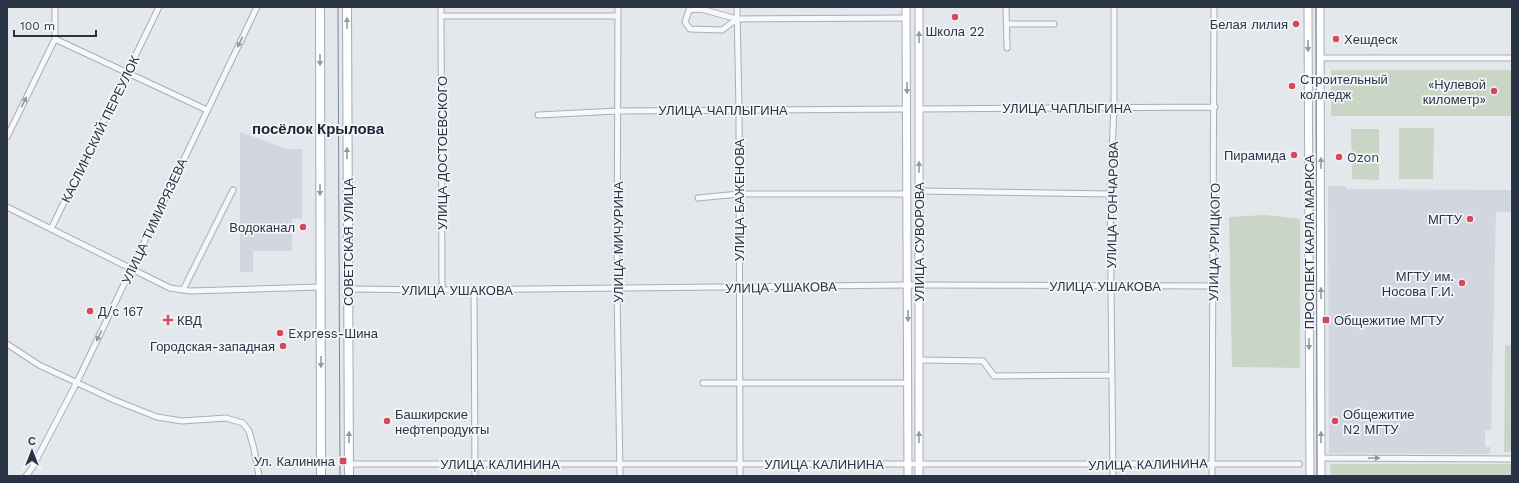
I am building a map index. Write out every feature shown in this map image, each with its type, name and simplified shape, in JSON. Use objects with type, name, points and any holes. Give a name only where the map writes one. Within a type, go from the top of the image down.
[{"type":"main road","points":[[320,7],[321,476]]},
{"type":"main road","name":"СОВЕТСКАЯ УЛИЦА","points":[[347,7],[349,476]]},
{"type":"main road","name":"УЛИЦА СУВОРОВА","points":[[906,7],[908,476]]},
{"type":"main road","name":"УЛИЦА СУВОРОВА","points":[[919,7],[919,476]]},
{"type":"main road","name":"ПРОСПЕКТ КАРЛА МАРКСА","points":[[1308,7],[1310,476]]},
{"type":"main road","name":"ПРОСПЕКТ КАРЛА МАРКСА","points":[[1320,7],[1321,476]]},
{"type":"main road","points":[[1310,458],[1321,458]]},
{"type":"street","points":[[7,137],[55,39],[55,7]]},
{"type":"street","name":"КАСЛИНСКИЙ ПЕРЕУЛОК","points":[[51,229],[128,74],[159,7]]},
{"type":"street","name":"УЛИЦА ТИМИРЯЗЕВА","points":[[26,476],[32,468],[78,382],[257,7]]},
{"type":"street","name":"УЛИЦА ДОСТОЕВСКОГО","points":[[441,7],[442,290]]},
{"type":"street","name":"УЛИЦА МИЧУРИНА","points":[[618,7],[617,289],[620,476]]},
{"type":"street","name":"УЛИЦА БАЖЕНОВА","points":[[737,7],[739,110],[740,476]]},
{"type":"street","points":[[1006,7],[1006,48]]},
{"type":"street","name":"УЛИЦА ГОНЧАРОВА","points":[[1113,476],[1110,194],[1114,107],[1114,7]]},
{"type":"street","name":"УЛИЦА УРИЦКОГО","points":[[1212,476],[1215,107],[1214,7]]},
{"type":"street","points":[[737,19],[722,30],[690,29],[686,22],[688,10],[701,9],[737,19],[906,18]]},
{"type":"street","points":[[441,16],[618,16]]},
{"type":"street","points":[[1006,24],[1054,24]]},
{"type":"street","points":[[55,39],[207,110]]},
{"type":"street","points":[[1320,58],[1512,58]]},
{"type":"street","name":"УЛИЦА ЧАПЛЫГИНА","points":[[919,109],[1215,107]]},
{"type":"street","name":"УЛИЦА ЧАПЛЫГИНА","points":[[538,114],[617,111],[907,109]]},
{"type":"street","points":[[183,290],[233,190]]},
{"type":"street","points":[[919,191],[1110,194]]},
{"type":"street","points":[[698,198],[739,194],[907,194]]},
{"type":"street","points":[[7,208],[170,288],[183,290],[320,287]]},
{"type":"street","name":"УЛИЦА УШАКОВА","points":[[348,289],[617,289],[907,285],[1214,286]]},
{"type":"street","points":[[474,290],[475,476]]},
{"type":"street","points":[[7,344],[39,365],[157,417],[182,421],[226,418],[244,423],[249,431],[254,448],[259,476]]},
{"type":"street","points":[[920,360],[982,361],[994,376],[1111,375]]},
{"type":"street","points":[[703,383],[908,383]]},
{"type":"street","points":[[1321,458],[1512,459]]},
{"type":"street","name":"УЛИЦА КАЛИНИНА","points":[[349,464],[1299,464]]},
{"type":"shaded area","points":[[240,132],[287,149],[302,149],[302,219],[292,219],[292,251],[253,251],[253,272],[240,272]]},
{"type":"shaded area","points":[[1328,186],[1346,186],[1347,189],[1512,190],[1512,212],[1496,212],[1491,430],[1485,430],[1485,447],[1491,447],[1489,454],[1329,453]]},
{"type":"green space","points":[[1331,70],[1512,70],[1512,116],[1331,116]]},
{"type":"green space","points":[[1399,128],[1434,128],[1433,179],[1399,179]]},
{"type":"green space","points":[[1351,129],[1379,129],[1379,180],[1352,179]]},
{"type":"green space","points":[[1265,215],[1300,219],[1300,368],[1232,367],[1229,217]]},
{"type":"green space","points":[[1505,345],[1512,346],[1512,452],[1504,452]]},
{"type":"green space","points":[[1330,464],[1512,464],[1512,476],[1331,476]]},
{"type":"tram line","points":[[338,7],[340,476]]},
{"type":"tram line","points":[[1316,7],[1317,476]]},
{"type":"place","name":"Школа 22","points":[[955,17]]},
{"type":"place","name":"Белая лилия","points":[[1296,24]]},
{"type":"place","name":"Хешдеск","points":[[1336,39]]},
{"type":"place","name":"Строительный колледж","points":[[1292,86]]},
{"type":"place","name":"«Нулевой километр»","points":[[1494,91]]},
{"type":"place","name":"Пирамида","points":[[1294,155]]},
{"type":"place","name":"Ozon","points":[[1339,157]]},
{"type":"place","name":"МГТУ","points":[[1470,219]]},
{"type":"place","name":"Водоканал","points":[[303,227]]},
{"type":"place","name":"МГТУ им. Носова Г.И.","points":[[1462,283]]},
{"type":"place","name":"Д/с 167","points":[[90,311]]},
{"type":"place","name":"КВД","points":[[168,320]]},
{"type":"place","name":"Общежитие МГТУ","points":[[1326,320]]},
{"type":"place","name":"Express-Шина","points":[[280,333]]},
{"type":"place","name":"Городская-западная","points":[[283,346]]},
{"type":"place","name":"Башкирские нефтепродукты","points":[[387,421]]},
{"type":"place","name":"Общежитие N2 МГТУ","points":[[1335,421]]},
{"type":"place","name":"Ул. Калинина","points":[[343,461]]},
{"type":"district","name":"посёлок Крылова","points":[[318,129]]}]
